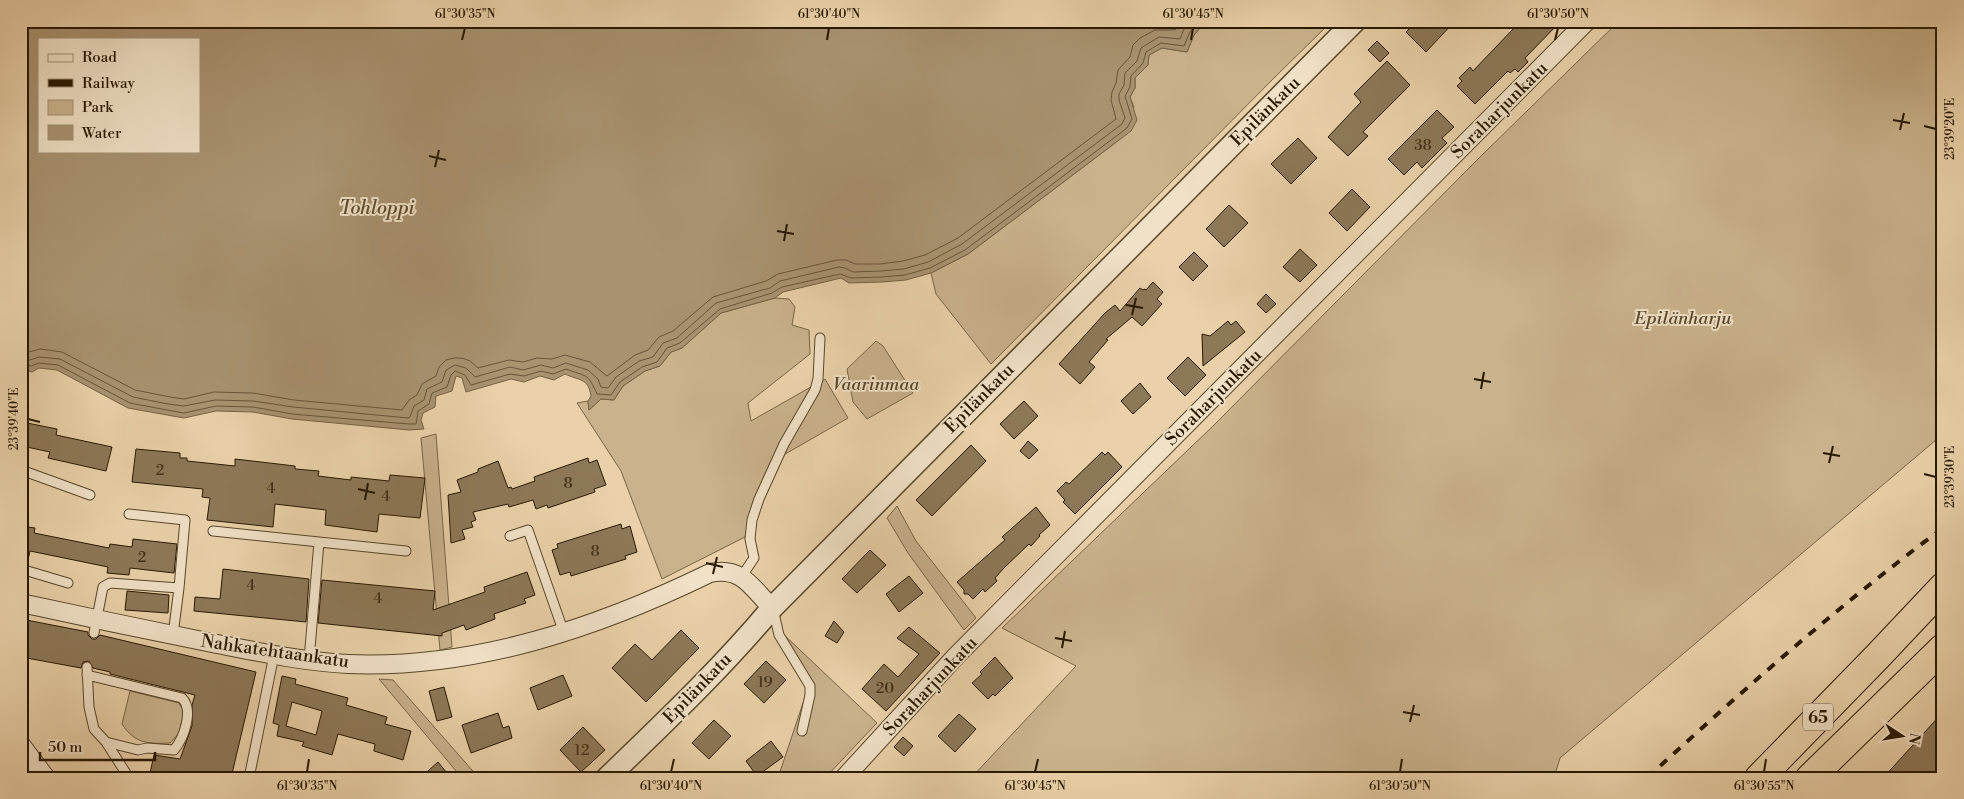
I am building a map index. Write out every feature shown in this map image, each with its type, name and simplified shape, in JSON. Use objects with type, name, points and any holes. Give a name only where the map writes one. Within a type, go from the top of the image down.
[{"type":"highway","name":"65","points":[[1758,778],[1878,657],[1943,587]]},
{"type":"highway","name":"65","points":[[1810,778],[1943,648]]},
{"type":"street","name":"Epilänkatu","points":[[607,778],[672,715],[755,629],[772,608],[1355,21]]},
{"type":"street","name":"Soraharjunkatu","points":[[844,778],[956,656],[1587,21]]},
{"type":"street","name":"Nahkatehtaankatu","points":[[21,603],[95,626],[173,636],[309,660],[374,664],[432,661],[488,653],[564,633],[655,598],[710,573],[724,571],[742,576]]},
{"type":"street","points":[[742,576],[772,608]]},
{"type":"street","points":[[21,745],[46,778]]},
{"type":"lane","points":[[742,576],[754,558],[750,539],[752,520],[759,499],[784,444],[815,390],[818,379],[820,338]]},
{"type":"lane","points":[[21,470],[90,495]]},
{"type":"lane","points":[[130,514],[185,520],[173,636]]},
{"type":"lane","points":[[510,536],[528,530],[564,633]]},
{"type":"lane","points":[[213,531],[406,551]]},
{"type":"lane","points":[[309,660],[319,542]]},
{"type":"lane","points":[[21,570],[68,583]]},
{"type":"lane","points":[[95,626],[103,587],[110,583],[179,588]]},
{"type":"lane","points":[[772,608],[780,635],[810,686],[810,695],[802,731]]},
{"type":"lane","points":[[249,778],[274,655]]},
{"type":"lane","points":[[106,742],[138,750],[147,748],[174,750],[182,735],[188,711],[187,703],[182,698],[87,671],[89,707],[94,729],[106,742],[129,778]]},
{"type":"green space","points":[[1206,21],[1332,21],[991,364],[936,294],[931,273],[968,254],[1115,143],[1134,107],[1130,97],[1135,88],[1135,78],[1148,65],[1149,55],[1162,48],[1187,52],[1194,35]]},
{"type":"green space","name":"Epilänharju","points":[[1619,21],[1943,21],[1943,434],[1560,758],[1554,778],[971,778],[1076,666],[1002,628],[1213,426],[1480,157]]},
{"type":"green space","points":[[775,298],[789,299],[795,307],[792,325],[809,330],[810,354],[748,403],[751,421],[825,379],[848,418],[773,461],[753,503],[745,537],[662,579],[621,471],[577,403],[588,401],[589,410],[601,399],[614,400],[623,386],[645,371],[660,366],[671,352],[682,348],[721,313]]},
{"type":"green space","name":"Vaarinmaa","points":[[876,341],[883,346],[913,393],[867,419],[853,402],[847,369]]},
{"type":"green space","points":[[436,434],[452,647],[440,650],[421,438]]},
{"type":"green space","points":[[897,506],[916,541],[976,618],[964,630],[908,553],[887,518]]},
{"type":"green space","points":[[780,631],[877,723],[825,778],[778,778],[808,688]]},
{"type":"green space","points":[[379,679],[393,680],[479,778],[462,778]]},
{"type":"green space","points":[[130,691],[179,703],[184,712],[179,733],[170,743],[149,743],[137,739],[127,731],[122,724]]},
{"type":"water","name":"Tohloppi","points":[[21,21],[1206,21],[1194,35],[1187,52],[1162,48],[1149,55],[1148,65],[1135,78],[1135,88],[1130,97],[1137,120],[1131,131],[968,254],[931,273],[906,280],[849,283],[841,278],[783,292],[775,298],[721,313],[682,348],[671,352],[660,366],[645,371],[623,386],[614,400],[601,399],[589,410],[588,401],[591,396],[588,386],[582,380],[565,374],[554,380],[540,376],[524,382],[511,379],[466,392],[462,378],[456,376],[452,391],[436,396],[435,407],[423,413],[421,420],[424,429],[409,430],[292,419],[253,412],[216,411],[184,418],[128,408],[57,370],[39,368],[32,372],[21,369]]},
{"type":"building","points":[[1417,21],[1455,21],[1426,52],[1406,32]]},
{"type":"building","points":[[1525,21],[1561,21],[1525,58],[1528,62],[1518,72],[1515,69],[1510,73],[1508,71],[1475,104],[1457,86],[1462,81],[1459,78],[1470,67],[1473,71],[1515,27],[1517,29]]},
{"type":"building","points":[[1377,41],[1389,53],[1380,62],[1368,50]]},
{"type":"building","points":[[1387,61],[1410,85],[1363,132],[1368,136],[1348,156],[1328,137],[1361,102],[1354,94]]},
{"type":"building","points":[[1437,110],[1454,127],[1442,138],[1447,143],[1422,168],[1417,162],[1404,175],[1388,159]]},
{"type":"building","points":[[1298,138],[1317,158],[1291,184],[1271,164]]},
{"type":"building","points":[[1352,189],[1370,207],[1347,231],[1329,213]]},
{"type":"building","points":[[1229,205],[1248,223],[1224,247],[1206,229]]},
{"type":"building","points":[[1300,249],[1317,265],[1300,282],[1283,267]]},
{"type":"building","points":[[1194,252],[1208,266],[1193,281],[1179,267]]},
{"type":"building","points":[[1153,282],[1163,292],[1157,299],[1162,304],[1142,326],[1132,317],[1106,339],[1108,340],[1089,362],[1095,367],[1080,384],[1059,364],[1105,313],[1115,305],[1120,311],[1140,288],[1146,290]]},
{"type":"building","points":[[1266,294],[1276,304],[1266,313],[1257,304]]},
{"type":"building","points":[[1228,321],[1231,325],[1236,321],[1245,332],[1203,366],[1202,334],[1210,336]]},
{"type":"building","points":[[1188,357],[1206,375],[1185,396],[1167,378]]},
{"type":"building","points":[[1140,383],[1151,397],[1133,414],[1121,401]]},
{"type":"building","points":[[1024,401],[1038,416],[1014,439],[1000,424]]},
{"type":"building","points":[[27,423],[57,429],[56,435],[112,447],[106,471],[48,458],[50,452],[22,446]]},
{"type":"building","points":[[1028,441],[1038,450],[1029,459],[1020,451]]},
{"type":"building","points":[[971,445],[986,461],[932,516],[916,500]]},
{"type":"building","points":[[136,449],[180,453],[180,458],[187,458],[187,461],[235,466],[235,459],[295,466],[295,469],[319,471],[318,476],[351,480],[351,477],[389,481],[390,475],[425,478],[420,518],[379,514],[377,532],[325,525],[326,510],[275,504],[273,527],[207,520],[210,498],[202,497],[203,489],[132,482]]},
{"type":"building","points":[[1102,452],[1105,455],[1108,452],[1122,467],[1075,514],[1063,502],[1065,500],[1057,491],[1066,482],[1069,484]]},
{"type":"building","points":[[588,458],[589,463],[597,460],[606,485],[594,489],[595,492],[548,508],[547,505],[536,509],[533,500],[509,507],[508,504],[473,512],[476,520],[471,522],[473,527],[462,530],[465,539],[451,543],[448,495],[461,492],[457,480],[478,472],[478,469],[498,461],[508,488],[511,487],[512,489],[535,481],[534,477]]},
{"type":"building","points":[[1036,507],[1050,525],[1031,546],[1029,544],[1004,568],[995,578],[997,581],[985,592],[983,589],[973,599],[968,594],[964,594],[964,590],[957,582],[1005,540],[1002,537]]},
{"type":"building","points":[[621,524],[622,529],[630,526],[637,552],[625,556],[626,559],[571,576],[570,572],[560,575],[552,550],[558,548],[557,544]]},
{"type":"building","points":[[21,526],[35,528],[34,533],[109,548],[110,544],[132,547],[133,539],[177,544],[174,573],[130,568],[129,575],[107,573],[108,567],[30,551],[27,564],[21,563]]},
{"type":"building","points":[[870,550],[886,565],[857,593],[842,579]]},
{"type":"building","points":[[223,569],[309,579],[306,622],[194,611],[195,597],[220,599]]},
{"type":"building","points":[[527,572],[535,595],[524,599],[526,603],[494,614],[495,619],[466,630],[464,625],[442,633],[442,636],[318,623],[322,580],[435,591],[433,610],[485,592],[484,587]]},
{"type":"building","points":[[909,576],[923,593],[899,612],[886,594]]},
{"type":"building","points":[[127,591],[169,595],[168,613],[125,610]]},
{"type":"building","points":[[21,619],[88,632],[92,639],[96,639],[100,635],[256,672],[231,778],[167,778],[150,773],[154,755],[180,759],[192,726],[192,705],[195,695],[110,674],[110,672],[93,668],[89,661],[83,662],[81,668],[21,657]]},
{"type":"building","points":[[834,621],[844,632],[837,643],[825,636]]},
{"type":"building","points":[[909,627],[940,653],[886,711],[862,689],[884,664],[898,677],[919,654],[897,638]]},
{"type":"building","points":[[681,630],[699,648],[646,702],[612,668],[635,644],[652,660]]},
{"type":"building","points":[[995,657],[1013,678],[995,696],[993,694],[988,699],[972,683],[982,674],[980,672]]},
{"type":"building","points":[[766,661],[786,680],[764,703],[744,684]]},
{"type":"building","points":[[563,675],[572,696],[538,710],[530,688]]},
{"type":"building","points":[[282,676],[296,679],[295,684],[348,698],[346,705],[387,717],[385,724],[411,731],[403,760],[374,751],[375,744],[338,734],[332,755],[302,746],[304,742],[277,736],[279,725],[273,723]],"holes":[[[292,702],[322,711],[316,735],[286,726]]]},
{"type":"building","points":[[444,687],[452,717],[437,721],[429,691]]},
{"type":"building","points":[[1943,712],[1943,778],[1883,778]]},
{"type":"building","points":[[498,713],[503,728],[509,726],[512,738],[471,753],[462,725]]},
{"type":"building","points":[[959,714],[976,729],[955,752],[938,736]]},
{"type":"building","points":[[714,720],[731,736],[709,759],[692,743]]},
{"type":"building","points":[[583,727],[605,750],[581,772],[560,750]]},
{"type":"building","points":[[903,737],[913,746],[904,756],[894,747]]},
{"type":"building","points":[[771,741],[783,757],[757,776],[746,761]]},
{"type":"building","points":[[438,762],[451,778],[420,778]]},
{"type":"railway","points":[[1647,778],[1792,649],[1866,587],[1943,528]]}]
